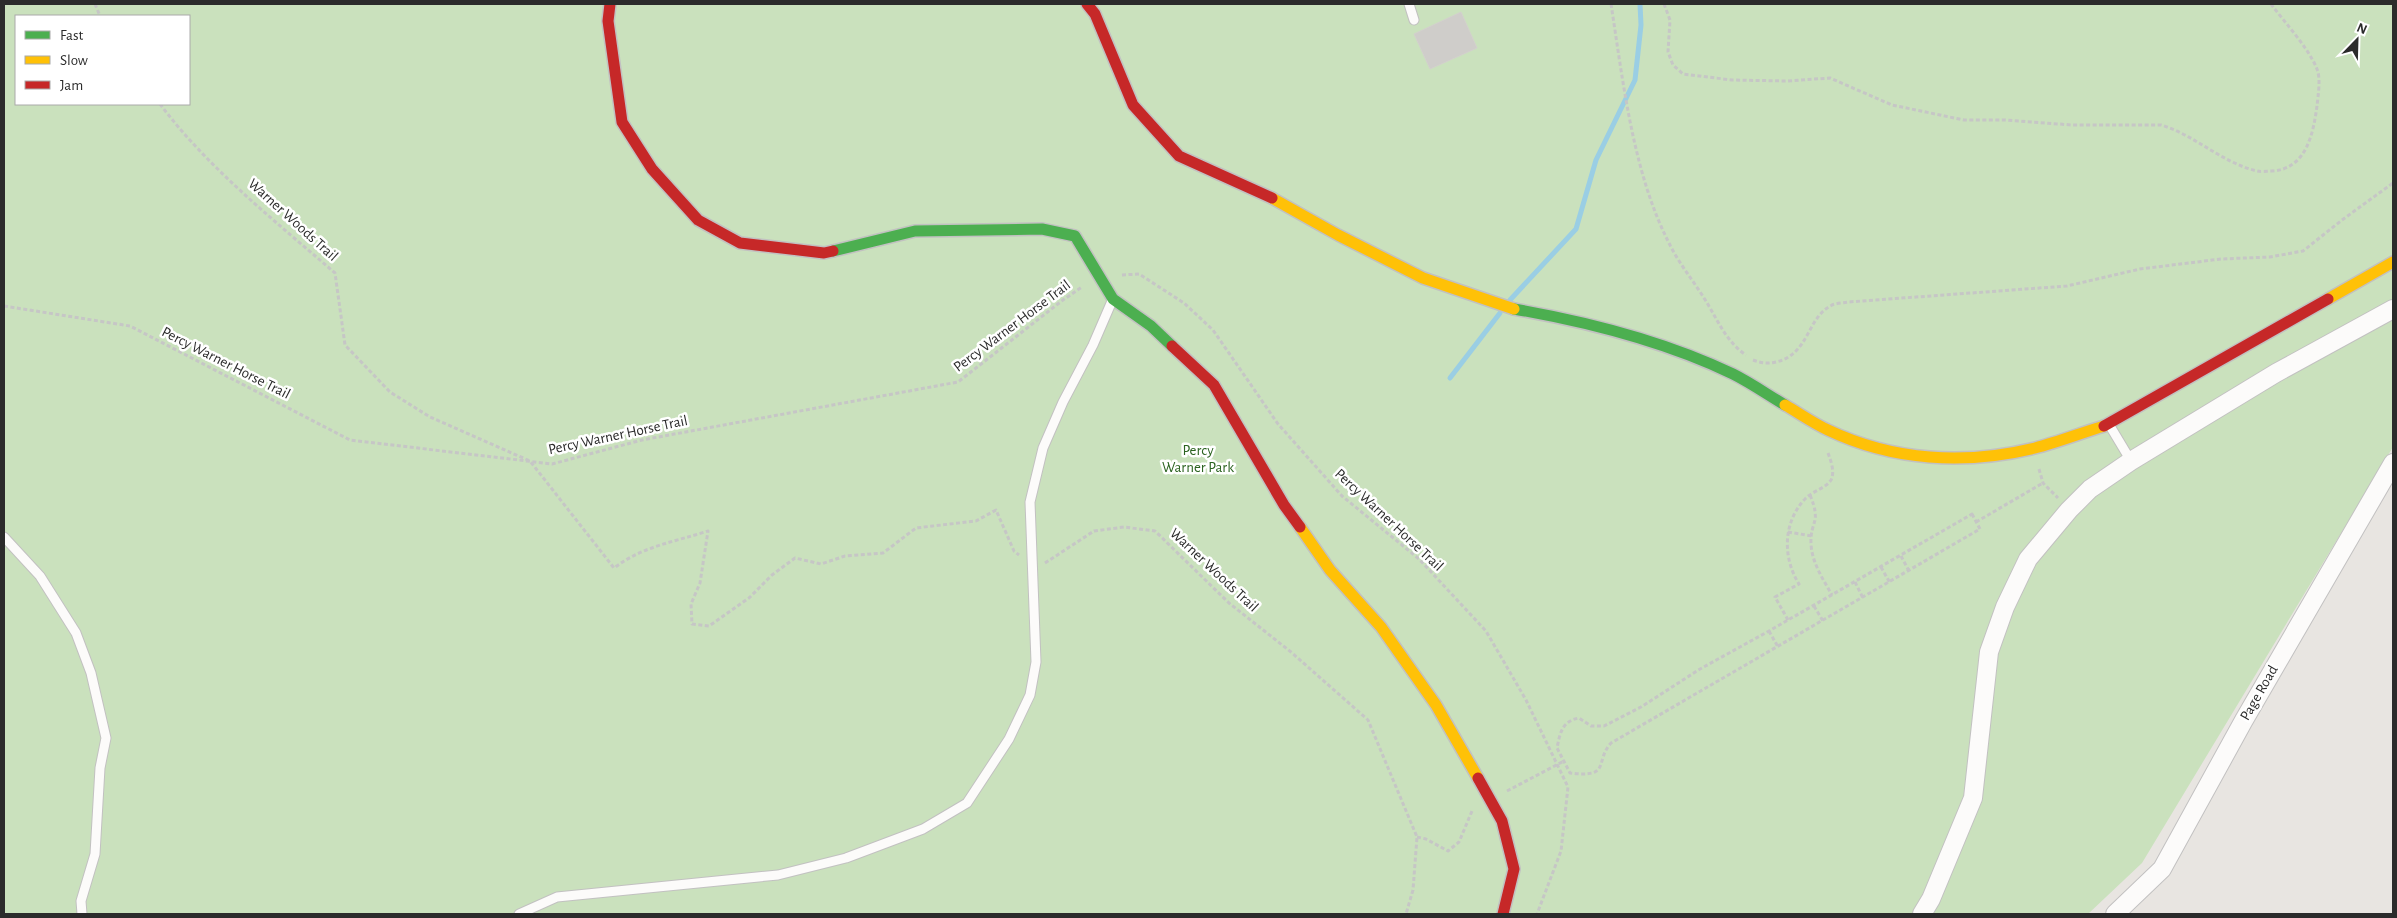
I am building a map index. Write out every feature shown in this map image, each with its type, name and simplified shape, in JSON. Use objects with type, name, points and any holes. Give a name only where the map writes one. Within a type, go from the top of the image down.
[{"type":"street","points":[[610,4],[608,21],[622,122],[652,169],[698,220],[740,243],[824,253],[914,231],[1042,229],[1075,236],[1114,299],[1151,326],[1214,385],[1284,505],[1330,570],[1381,627],[1436,705],[1502,821],[1514,869],[1504,914]]},
{"type":"street","points":[[1087,4],[1095,14],[1133,105],[1179,156],[1274,199],[1338,235],[1423,278],[1512,309],[1575,320],[1642,338],[1733,374],[1827,430],[1876,449],[1910,456],[1948,459],[1977,458],[2035,448],[2109,424],[2393,262]]},
{"type":"street","points":[[1922,914],[1931,899],[1973,798],[1989,652],[2005,607],[2028,559],[2069,510],[2090,490],[2131,461],[2276,373],[2393,308]]},
{"type":"street","name":"Page Road","points":[[2115,914],[2162,869],[2244,720],[2393,463]]},
{"type":"lane","points":[[1409,4],[1414,20]]},
{"type":"lane","points":[[519,914],[557,897],[778,875],[846,858],[923,829],[967,803],[1009,739],[1030,695],[1036,662],[1030,502],[1044,448],[1063,402],[1093,345],[1114,299]]},
{"type":"lane","points":[[2109,424],[2131,461]]},
{"type":"lane","points":[[4,537],[40,576],[76,632],[91,673],[106,738],[100,768],[94,854],[81,901],[82,914]]},
{"type":"path","points":[[1611,4],[1624,84],[1649,196],[1669,244],[1710,307],[1724,334],[1744,354],[1756,361],[1768,364],[1787,359],[1797,352],[1817,318],[1833,305],[1848,302],[2067,286],[2140,269],[2221,260],[2270,257],[2303,251],[2393,183]]},
{"type":"path","points":[[1664,4],[1670,20],[1668,52],[1674,65],[1683,74],[1732,80],[1787,81],[1830,78],[1892,106],[1964,120],[2006,120],[2072,125],[2161,125],[2173,129],[2218,156],[2257,171],[2283,170],[2299,160],[2308,147],[2319,92],[2318,70],[2271,4]]},
{"type":"path","name":"Warner Woods Trail","points":[[161,105],[183,135],[294,238],[335,273],[345,345],[390,392],[430,417],[530,461],[614,568],[632,555],[652,546],[667,544],[708,531],[700,583],[691,604],[692,624],[709,626],[749,598],[772,575],[795,558],[821,564],[845,556],[882,553],[916,528],[976,520],[996,510],[1014,551],[1033,564],[1044,564],[1094,532],[1124,527],[1155,531],[1229,604],[1291,652],[1368,720],[1417,838],[1413,890],[1406,914]]},
{"type":"path","name":"Percy Warner Horse Trail","points":[[4,306],[130,326],[350,440],[552,464],[642,440],[958,382],[1063,300],[1100,276],[1139,274],[1184,303],[1213,330],[1278,424],[1342,496],[1419,560],[1486,631],[1526,700],[1568,787],[1561,851],[1537,914]]},
{"type":"path","points":[[2035,448],[2043,483],[2069,510]]},
{"type":"path","points":[[1788,620],[1775,597],[1799,584],[1791,569],[1787,553],[1790,523],[1806,498],[1830,481],[1833,474],[1826,449]]},
{"type":"path","points":[[1976,522],[2043,483]]},
{"type":"path","points":[[1810,495],[1817,512],[1811,543],[1814,560],[1832,595]]},
{"type":"path","points":[[1972,514],[1980,529],[1890,583],[1611,743],[1600,768],[1596,772],[1570,773],[1557,748],[1562,729],[1567,722],[1579,718],[1591,726],[1604,726],[1641,708],[1700,669],[1901,556],[1972,514]]},
{"type":"path","points":[[1788,532],[1812,536]]},
{"type":"path","points":[[1901,556],[1909,571]]},
{"type":"path","points":[[1881,567],[1890,583]]},
{"type":"path","points":[[1855,582],[1863,598]]},
{"type":"path","points":[[1814,606],[1823,621]]},
{"type":"path","points":[[1769,631],[1778,647]]},
{"type":"path","points":[[1417,838],[1426,839],[1448,850],[1459,842],[1472,809],[1564,761]]},
{"type":"green space","name":"Percy Warner Park","points":[[4,4],[2393,4],[2393,447],[2142,863],[2088,914],[4,914]]},
{"type":"building","points":[[1461,12],[1477,48],[1430,69],[1414,34]]},
{"type":"waterway","points":[[1510,300],[1576,229],[1596,160],[1635,80],[1641,25],[1640,4]]},
{"type":"waterway","points":[[1450,378],[1500,313]]},
{"type":"traffic: fast","points":[[833,251],[915,231],[1042,229],[1075,236],[1113,299],[1151,326],[1172,346]]},
{"type":"traffic: fast","points":[[1514,309],[1570,320],[1653,342],[1733,374],[1785,405]]},
{"type":"traffic: slow","points":[[1272,198],[1338,235],[1423,278],[1514,309]]},
{"type":"traffic: slow","points":[[2328,299],[2393,262]]},
{"type":"traffic: slow","points":[[1785,405],[1822,427],[1853,440],[1904,454],[1930,457],[1982,457],[2009,453],[2044,446],[2104,426]]},
{"type":"traffic: slow","points":[[1300,527],[1330,570],[1381,627],[1436,705],[1478,778]]},
{"type":"traffic: jam","points":[[610,4],[608,21],[622,122],[652,169],[698,220],[740,243],[824,253],[833,251]]},
{"type":"traffic: jam","points":[[1087,4],[1095,14],[1133,105],[1179,156],[1272,198]]},
{"type":"traffic: jam","points":[[2104,426],[2328,299]]},
{"type":"traffic: jam","points":[[1172,346],[1214,385],[1284,505],[1300,527]]},
{"type":"traffic: jam","points":[[1478,778],[1502,821],[1514,869],[1503,914]]}]
